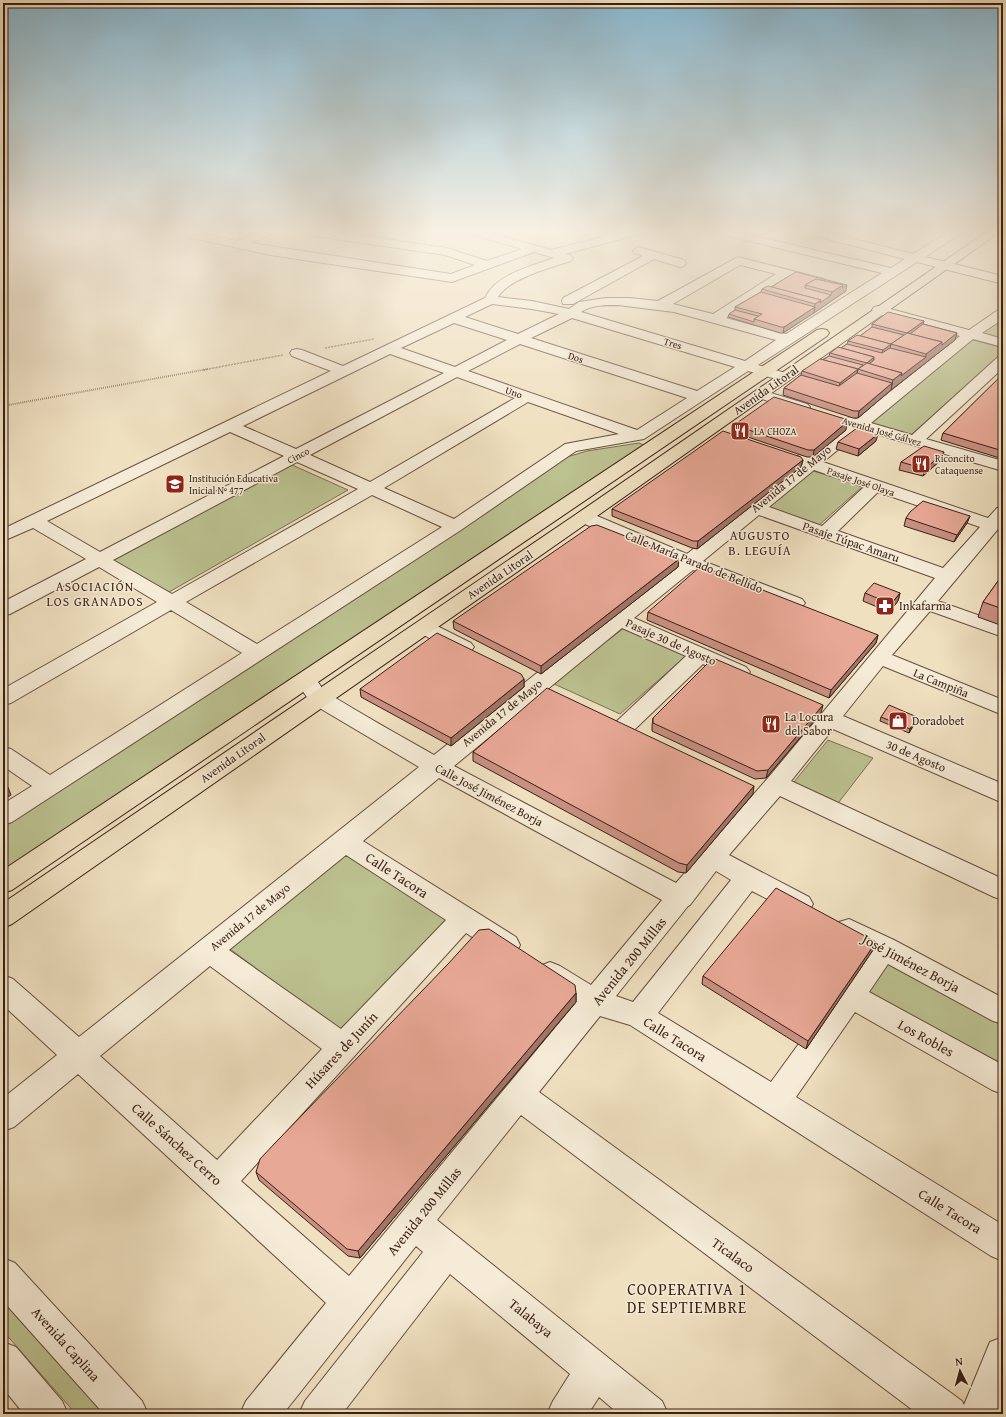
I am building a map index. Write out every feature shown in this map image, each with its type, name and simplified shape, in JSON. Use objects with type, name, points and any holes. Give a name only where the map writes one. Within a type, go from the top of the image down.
[{"type":"main road","name":"Avenida Litoral","points":[[3,917],[313,689],[764,372],[876,297]]},
{"type":"main road","name":"Avenida Litoral","points":[[3,883],[313,689],[424,627],[761,394],[879,310],[892,297]]},
{"type":"street","points":[[552,308],[573,297]]},
{"type":"street","points":[[661,305],[675,297]]},
{"type":"street","points":[[715,319],[749,297]]},
{"type":"street","name":"Avenida Litoral","points":[[3,816],[455,526],[570,447],[638,436],[788,339],[844,297]]},
{"type":"street","points":[[3,536],[490,300]]},
{"type":"street","name":"Tres","points":[[490,300],[552,308],[572,313],[784,377]]},
{"type":"street","name":"Cinco","points":[[3,610],[519,339],[572,313],[582,305],[604,301],[636,302],[661,305],[788,339]]},
{"type":"street","points":[[879,310],[1003,344]]},
{"type":"street","name":"Avenida 17 de Mayo","points":[[3,1117],[970,335],[1003,313]]},
{"type":"street","name":"Dos","points":[[453,318],[699,397]]},
{"type":"street","name":"Uno","points":[[390,349],[638,436]]},
{"type":"street","points":[[296,353],[343,371]]},
{"type":"street","points":[[916,440],[1003,360]]},
{"type":"street","points":[[761,394],[814,411]]},
{"type":"street","points":[[3,698],[169,602],[370,489],[527,397]]},
{"type":"street","name":"Avenida José Gálvez","points":[[836,418],[1003,466]]},
{"type":"street","points":[[570,447],[606,425]]},
{"type":"street","points":[[230,426],[455,526]]},
{"type":"street","points":[[708,430],[730,437]]},
{"type":"street","name":"Pasaje José Olaya","points":[[789,456],[875,486],[997,518]]},
{"type":"street","points":[[825,533],[875,486]]},
{"type":"street","name":"Pasaje Túpac Amaru","points":[[756,508],[947,576]]},
{"type":"street","name":"Calle María Parado de Bellido","points":[[584,517],[690,562],[813,610]]},
{"type":"street","name":"Avenida 200 Millas","points":[[259,1414],[518,1095],[681,898],[712,858],[762,788],[826,711],[884,645],[926,603],[997,518]]},
{"type":"street","points":[[34,521],[169,602],[258,653]]},
{"type":"street","points":[[926,603],[1003,631]]},
{"type":"street","name":"Pasaje 30 de Agosto","points":[[619,619],[756,679]]},
{"type":"street","points":[[424,627],[481,656]]},
{"type":"street","name":"La Campiña","points":[[884,645],[1003,708]]},
{"type":"street","points":[[625,726],[700,654]]},
{"type":"street","points":[[516,674],[558,694]]},
{"type":"street","name":"Calle José Jiménez Borja","points":[[313,689],[436,766],[681,898]]},
{"type":"street","name":"30 de Agosto","points":[[826,711],[1003,794]]},
{"type":"street","points":[[605,716],[646,736]]},
{"type":"street","points":[[3,755],[50,786]]},
{"type":"street","points":[[762,788],[1003,890]]},
{"type":"street","name":"Calle Tacora","points":[[344,841],[595,1002],[639,1016],[1003,1244]]},
{"type":"street","name":"José Jiménez Borja","points":[[712,858],[1003,1012]]},
{"type":"street","points":[[639,1016],[748,876]]},
{"type":"street","name":"Húsares de Junín","points":[[218,1182],[464,918]]},
{"type":"street","points":[[775,1102],[849,995],[884,948]]},
{"type":"street","points":[[208,950],[344,1048]]},
{"type":"street","name":"Calle Sánchez Cerro","points":[[3,987],[351,1302]]},
{"type":"street","name":"Los Robles","points":[[849,995],[1003,1080]]},
{"type":"street","name":"Ticalaco","points":[[518,1095],[949,1414]]},
{"type":"street","name":"Talabaya","points":[[414,1223],[649,1414]]},
{"type":"street","points":[[318,1414],[447,1250]]},
{"type":"street","name":"Avenida Caplina","points":[[3,1275],[129,1414]]},
{"type":"street","points":[[979,1414],[1003,1355]]},
{"type":"street","points":[[3,1360],[49,1414]]},
{"type":"street","points":[[566,1414],[595,1369]]},
{"type":"path","points":[[3,406],[379,338]]},
{"type":"green space","points":[[1003,316],[1003,341],[981,334]]},
{"type":"green space","points":[[970,339],[1003,348],[1003,352],[911,435],[868,423]]},
{"type":"green space","points":[[639,443],[644,445],[3,872],[3,826],[567,457],[587,451]]},
{"type":"green space","points":[[290,464],[348,490],[169,592],[110,558]]},
{"type":"green space","points":[[810,470],[863,486],[818,526],[764,507]]},
{"type":"green space","points":[[624,628],[687,655],[620,714],[552,683]]},
{"type":"green space","points":[[828,740],[873,758],[835,807],[790,787]]},
{"type":"green space","points":[[344,854],[451,922],[339,1030],[230,949]]},
{"type":"green space","points":[[888,958],[1003,1020],[1003,1072],[864,994]]},
{"type":"green space","points":[[3,1300],[105,1414],[76,1414],[3,1331]]},
{"type":"building","points":[[752,297],[779,297],[815,307],[784,327],[781,327],[754,319],[762,314],[735,307]]},
{"type":"building","points":[[791,297],[810,297],[821,300],[815,304]]},
{"type":"building","points":[[810,297],[828,297],[820,303],[821,300]]},
{"type":"building","points":[[735,310],[758,316],[754,319],[754,322],[729,314]]},
{"type":"building","points":[[888,312],[924,321],[907,333],[872,324]]},
{"type":"building","points":[[923,324],[957,333],[942,345],[942,342],[910,334]]},
{"type":"building","points":[[872,327],[904,335],[891,344],[860,336]]},
{"type":"building","points":[[907,333],[942,342],[926,354],[891,344]]},
{"type":"building","points":[[857,335],[891,344],[883,350],[848,341]]},
{"type":"building","points":[[847,344],[882,353],[890,348],[926,357],[901,376],[902,373],[869,364],[874,360],[874,357],[841,348]]},
{"type":"building","points":[[838,347],[874,357],[867,363],[830,353]]},
{"type":"building","points":[[829,356],[863,365],[858,369],[823,360]]},
{"type":"building","points":[[820,359],[858,369],[840,383],[802,371]]},
{"type":"building","points":[[867,363],[902,373],[893,380],[858,369]]},
{"type":"building","points":[[857,373],[892,383],[859,411],[854,411],[784,388],[801,375],[839,386]]},
{"type":"building","points":[[1003,374],[1003,451],[943,433]]},
{"type":"building","points":[[774,397],[845,419],[847,422],[814,450],[808,450],[734,425]]},
{"type":"building","points":[[857,428],[878,434],[859,449],[838,442]]},
{"type":"building","points":[[723,431],[801,457],[803,460],[698,541],[693,541],[612,509]]},
{"type":"building","points":[[924,446],[944,452],[925,469],[901,462]]},
{"type":"building","points":[[923,501],[970,516],[957,535],[906,518],[910,512]]},
{"type":"building","points":[[597,525],[676,556],[679,559],[541,666],[453,621],[591,526]]},
{"type":"building","points":[[701,566],[878,635],[831,690],[648,612]]},
{"type":"building","points":[[1003,574],[1003,609],[983,602]]},
{"type":"building","points":[[874,583],[900,593],[891,604],[865,593]]},
{"type":"building","points":[[437,633],[521,674],[524,679],[451,738],[360,689]]},
{"type":"building","points":[[713,658],[823,705],[768,770],[757,771],[653,723],[653,718]]},
{"type":"building","points":[[547,688],[754,786],[687,865],[679,863],[473,752]]},
{"type":"building","name":"Doradobet","points":[[889,705],[917,717],[910,729],[881,717]]},
{"type":"building","points":[[3,784],[8,787],[3,790]]},
{"type":"building","points":[[776,888],[876,942],[808,1041],[703,976]]},
{"type":"building","points":[[489,929],[575,985],[576,993],[358,1251],[347,1249],[256,1172],[260,1159],[479,930]]},
{"type":"place","name":"LA CHOZA","points":[[740,431]]},
{"type":"place","name":"Riconcito Cataquense","points":[[921,464]]},
{"type":"place","name":"Institución Educativa Inicial Nº 477","points":[[175,484]]},
{"type":"place","name":"Inkafarma","points":[[885,606]]},
{"type":"place","name":"Doradobet","points":[[898,721]]},
{"type":"place","name":"La Locura del Sabor","points":[[771,724]]},
{"type":"district","name":"AUGUSTO B. LEGUÍA","points":[[760,542]]},
{"type":"district","name":"ASOCIACIÓN LOS GRANADOS","points":[[95,594]]},
{"type":"district","name":"COOPERATIVA 1 DE SEPTIEMBRE","points":[[687,1298]]}]
